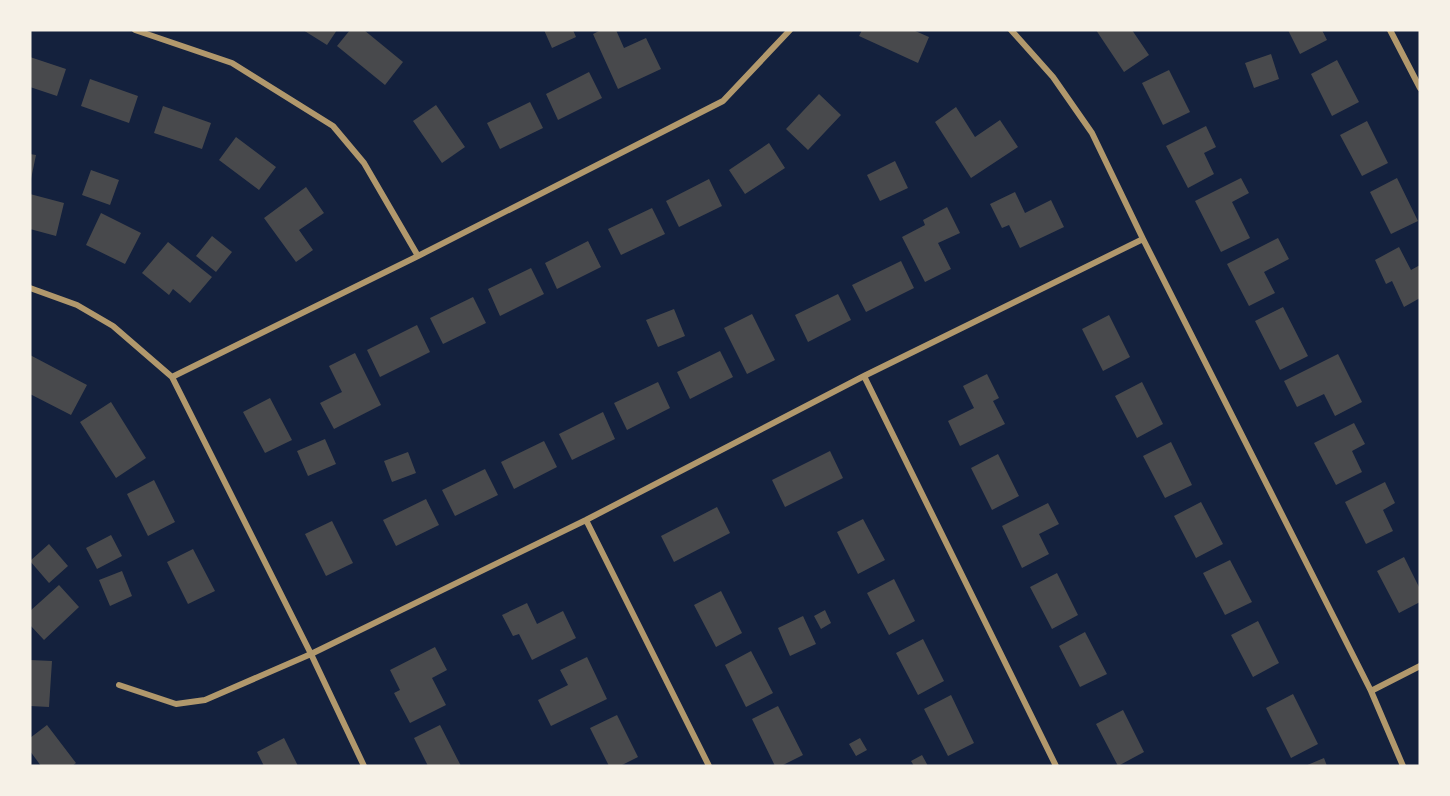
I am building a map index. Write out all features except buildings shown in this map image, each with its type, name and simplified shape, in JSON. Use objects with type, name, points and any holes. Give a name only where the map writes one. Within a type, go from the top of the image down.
[{"type":"street","points":[[135,30],[232,63],[333,126],[364,163],[418,256]]},
{"type":"street","points":[[172,377],[418,256],[723,101],[790,30]]},
{"type":"street","points":[[1011,30],[1053,77],[1092,132],[1143,239],[1371,691],[1403,766]]},
{"type":"street","points":[[1390,30],[1420,88]]},
{"type":"street","points":[[119,685],[176,704],[205,700],[311,654],[586,520],[864,376],[1143,239]]},
{"type":"street","points":[[30,288],[78,305],[113,326],[172,377],[311,654],[364,766]]},
{"type":"street","points":[[864,376],[1056,766]]},
{"type":"street","points":[[586,520],[709,766]]},
{"type":"street","points":[[1371,691],[1420,666]]}]
